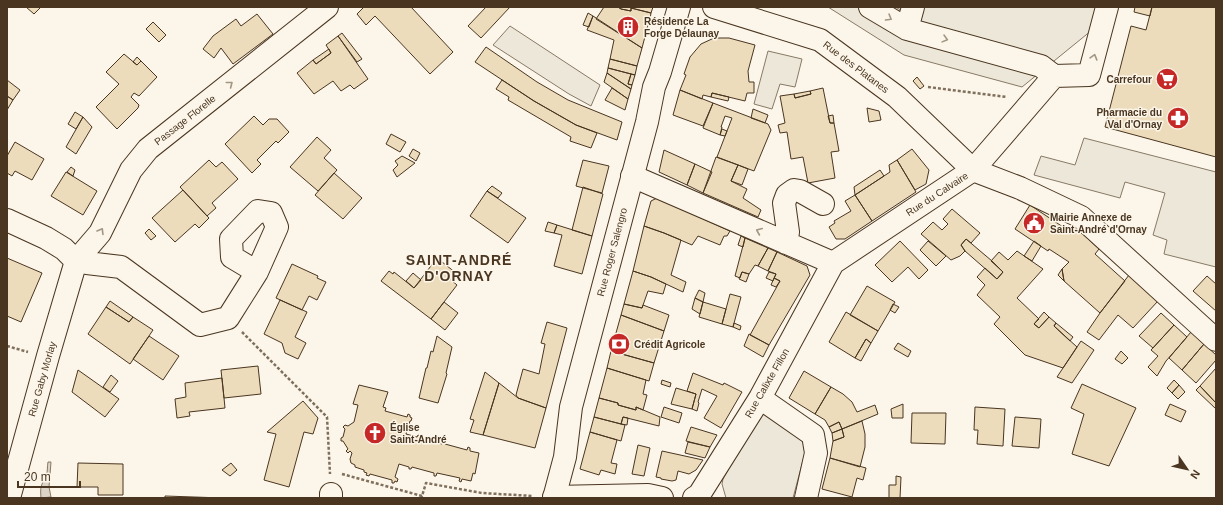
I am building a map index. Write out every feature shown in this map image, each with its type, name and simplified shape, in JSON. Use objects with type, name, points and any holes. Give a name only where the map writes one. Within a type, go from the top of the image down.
[{"type":"street","name":"Passage Florelle","points":[[76,261],[100,233],[130,170],[148,149],[327,7]]},
{"type":"street","name":"Rue Roger Salengro","points":[[554,498],[565,457],[571,407],[647,122],[654,87],[660,72],[678,7]]},
{"type":"street","name":"Rue des Platanes","points":[[714,7],[820,40],[897,97],[973,170]]},
{"type":"street","points":[[870,7],[907,29],[1041,66],[1054,76],[1089,75],[1107,7]]},
{"type":"street","points":[[907,29],[913,7]]},
{"type":"street","points":[[973,170],[1054,76]]},
{"type":"street","name":"Rue du Calvaire","points":[[833,263],[973,170],[1020,188],[1081,217],[1216,340]]},
{"type":"street","points":[[632,176],[833,263]]},
{"type":"street","points":[[786,243],[788,232],[784,203],[787,195],[794,190],[800,191],[823,204]]},
{"type":"street","points":[[7,220],[46,238],[64,249],[76,261],[121,267],[200,325],[228,318],[257,272]]},
{"type":"street","name":"Rue Gaby Morlay","points":[[9,498],[76,261]]},
{"type":"street","name":"Rue Calixte Fillon","points":[[698,497],[760,398],[833,263]]},
{"type":"street","points":[[760,398],[813,435],[816,453],[806,498]]},
{"type":"street","points":[[554,498],[648,495],[662,498]]},
{"type":"path","points":[[928,87],[1016,98],[1028,107]]},
{"type":"path","points":[[228,318],[327,417],[331,496]]},
{"type":"path","points":[[330,471],[422,497],[426,482],[482,493],[554,498]]},
{"type":"shaded area","points":[[828,7],[895,7],[920,19],[923,7],[1102,7],[1097,26],[1022,87],[904,55]]},
{"type":"shaded area","points":[[510,26],[600,85],[591,106],[569,94],[493,45]]},
{"type":"shaded area","points":[[768,51],[802,59],[795,87],[780,84],[772,109],[754,104]]},
{"type":"shaded area","points":[[1084,138],[1216,172],[1216,267],[1164,254],[1167,240],[1153,235],[1165,193],[1125,182],[1120,198],[1034,175],[1041,156],[1075,165]]},
{"type":"shaded area","points":[[766,413],[804,437],[807,445],[793,498],[726,498],[722,484],[723,479],[757,417]]},
{"type":"shaded area","points":[[48,462],[51,462],[49,487],[51,497],[41,498],[41,488],[47,474]]},
{"type":"building","points":[[26,7],[41,7],[34,14]]},
{"type":"building","points":[[364,7],[411,7],[453,52],[430,74],[375,16],[366,25],[357,14]]},
{"type":"building","points":[[486,7],[510,7],[481,38],[468,26]]},
{"type":"building","name":"Résidence La Forge Delaunay","points":[[604,7],[618,7],[631,11],[631,8],[651,13],[650,19],[647,18],[644,21],[648,25],[642,48],[596,19]]},
{"type":"building","name":"Résidence La Forge Delaunay","points":[[618,7],[653,7],[651,13],[631,8],[631,11]]},
{"type":"building","points":[[1135,7],[1152,7],[1150,16],[1134,12]]},
{"type":"building","name":"Carrefour","points":[[1152,7],[1216,7],[1216,157],[1105,127],[1131,26],[1146,30]]},
{"type":"building","points":[[588,13],[593,16],[589,27],[583,25]]},
{"type":"building","points":[[257,14],[273,34],[233,64],[221,48],[214,58],[203,49],[213,36],[236,19],[241,26]]},
{"type":"building","points":[[593,16],[642,48],[637,66],[610,59],[614,40],[587,30]]},
{"type":"building","points":[[153,22],[166,35],[159,42],[146,29]]},
{"type":"building","points":[[342,33],[362,59],[357,62],[338,36]]},
{"type":"building","points":[[338,36],[368,79],[354,89],[350,85],[341,91],[333,81],[314,94],[297,73],[313,60],[316,64],[331,53],[326,45]]},
{"type":"building","points":[[714,38],[729,38],[755,45],[748,71],[749,82],[754,82],[754,93],[747,93],[745,101],[712,93],[711,97],[703,95],[702,99],[680,90],[686,75],[684,74],[690,57],[701,44]]},
{"type":"building","points":[[486,47],[537,82],[568,100],[622,122],[617,140],[576,125],[534,101],[475,62]]},
{"type":"building","points":[[329,49],[331,53],[316,64],[313,60]]},
{"type":"building","points":[[124,54],[137,65],[141,61],[157,77],[139,96],[134,93],[131,97],[139,105],[138,108],[117,129],[96,107],[119,84],[106,72]]},
{"type":"building","points":[[137,57],[141,61],[137,65],[133,62]]},
{"type":"building","points":[[610,59],[637,66],[635,75],[608,68]]},
{"type":"building","points":[[608,68],[631,74],[628,84],[632,85],[631,89],[607,73]]},
{"type":"building","points":[[607,73],[631,89],[628,99],[604,82]]},
{"type":"building","points":[[631,74],[635,75],[632,85],[628,84]]},
{"type":"building","points":[[917,77],[924,86],[920,89],[913,81]]},
{"type":"building","points":[[7,80],[20,90],[13,100],[7,96]]},
{"type":"building","points":[[502,80],[534,101],[576,125],[597,133],[591,148],[570,141],[571,137],[508,100],[509,97],[496,89]]},
{"type":"building","points":[[612,88],[628,99],[625,110],[605,100]]},
{"type":"building","points":[[823,88],[830,123],[834,123],[839,151],[831,152],[835,178],[808,183],[803,157],[791,159],[787,132],[780,133],[778,125],[785,123],[780,96],[794,94],[795,98],[811,94],[810,91]]},
{"type":"building","points":[[680,90],[713,103],[703,126],[673,115]]},
{"type":"building","points":[[810,91],[811,94],[795,98],[794,94]]},
{"type":"building","points":[[712,93],[729,97],[728,101],[711,97]]},
{"type":"building","points":[[7,96],[13,100],[7,110]]},
{"type":"building","points":[[713,103],[768,124],[771,130],[754,171],[717,157],[732,118],[725,116],[720,135],[703,128]]},
{"type":"building","points":[[867,108],[879,111],[881,120],[869,122]]},
{"type":"building","points":[[753,109],[768,115],[765,123],[751,118]]},
{"type":"building","points":[[75,112],[83,117],[76,129],[68,124]]},
{"type":"building","points":[[833,115],[834,123],[830,123],[828,116]]},
{"type":"building","points":[[254,116],[263,125],[269,119],[277,119],[289,132],[278,143],[276,141],[257,160],[261,164],[252,173],[225,144]]},
{"type":"building","points":[[83,117],[92,127],[76,154],[66,147]]},
{"type":"building","points":[[722,129],[727,131],[725,136],[720,135]]},
{"type":"building","points":[[391,134],[406,142],[400,152],[386,144]]},
{"type":"building","points":[[317,137],[331,150],[324,158],[337,170],[318,191],[290,167]]},
{"type":"building","points":[[15,142],[44,159],[32,180],[15,171],[12,176],[7,173],[7,156]]},
{"type":"building","points":[[413,149],[420,153],[416,161],[409,156]]},
{"type":"building","points":[[912,149],[929,170],[926,184],[915,190],[897,160]]},
{"type":"building","points":[[664,150],[695,164],[687,185],[659,172]]},
{"type":"building","points":[[402,156],[415,163],[397,177],[393,170],[398,165],[395,161]]},
{"type":"building","points":[[716,157],[738,165],[731,181],[747,189],[743,198],[761,210],[758,217],[703,193]]},
{"type":"building","points":[[209,160],[216,167],[222,162],[238,179],[212,203],[216,208],[207,216],[180,187]]},
{"type":"building","points":[[583,160],[609,166],[602,193],[576,186]]},
{"type":"building","points":[[897,160],[916,192],[872,221],[855,195],[890,172],[889,165]]},
{"type":"building","points":[[695,164],[712,172],[703,193],[687,185]]},
{"type":"building","points":[[738,165],[748,169],[742,185],[731,181]]},
{"type":"building","points":[[71,167],[75,170],[73,176],[67,172]]},
{"type":"building","points":[[880,170],[884,176],[855,195],[854,187]]},
{"type":"building","points":[[66,172],[97,191],[83,215],[51,196]]},
{"type":"building","points":[[334,173],[362,198],[343,219],[315,195]]},
{"type":"building","points":[[492,186],[502,193],[498,198],[487,191]]},
{"type":"building","points":[[583,187],[603,194],[592,236],[572,230]]},
{"type":"building","points":[[183,190],[209,218],[199,228],[195,224],[175,242],[152,218]]},
{"type":"building","points":[[487,191],[526,218],[508,243],[470,216]]},
{"type":"building","points":[[855,195],[872,221],[845,239],[836,239],[829,227],[835,223],[834,221],[851,211],[845,201]]},
{"type":"building","points":[[657,198],[730,231],[727,236],[724,236],[720,245],[698,236],[692,245],[644,226],[651,201]]},
{"type":"building","points":[[1030,205],[1063,227],[1063,230],[1071,234],[1076,228],[1099,249],[1095,254],[1125,281],[1100,313],[1064,281],[1062,269],[1069,262],[1049,249],[1048,251],[1015,229]]},
{"type":"building","points":[[952,209],[980,233],[971,243],[966,239],[961,245],[965,251],[960,256],[951,260],[921,234],[933,222],[942,230],[948,224],[943,219]]},
{"type":"building","points":[[548,222],[557,225],[554,233],[545,231]]},
{"type":"building","points":[[557,225],[592,236],[582,274],[554,266],[562,235],[554,233]]},
{"type":"building","points":[[644,226],[681,240],[671,275],[686,282],[683,292],[651,277],[633,271]]},
{"type":"building","points":[[149,229],[156,236],[151,240],[145,233]]},
{"type":"building","points":[[741,236],[745,238],[743,247],[738,245]]},
{"type":"building","points":[[745,238],[768,248],[758,266],[755,265],[749,274],[742,272],[740,278],[735,276]]},
{"type":"building","points":[[966,239],[1003,272],[997,279],[965,251],[961,245]]},
{"type":"building","points":[[900,241],[928,270],[919,279],[908,267],[892,282],[875,265]]},
{"type":"building","points":[[928,241],[946,256],[936,266],[920,250]]},
{"type":"building","points":[[1034,241],[1041,246],[1032,261],[1024,256]]},
{"type":"building","points":[[768,248],[777,252],[768,271],[758,266]]},
{"type":"building","points":[[1017,251],[1043,269],[1017,298],[1039,319],[1034,324],[1039,328],[1049,317],[1056,323],[1054,326],[1077,347],[1063,368],[1025,355],[994,324],[1000,317],[977,295],[985,285],[977,277],[985,268],[997,279],[1003,272],[991,261],[999,252],[1008,260]]},
{"type":"building","points":[[777,252],[807,266],[810,275],[769,345],[750,335],[780,281],[774,278],[776,274],[768,271]]},
{"type":"building","points":[[7,258],[42,273],[21,322],[7,316]]},
{"type":"building","points":[[437,258],[456,273],[451,280],[457,285],[431,319],[381,281],[389,271],[393,274],[394,272],[414,288]]},
{"type":"building","points":[[292,264],[318,276],[317,278],[326,282],[317,300],[309,296],[302,310],[276,298]]},
{"type":"building","points":[[1062,269],[1064,281],[1058,275]]},
{"type":"building","points":[[633,271],[666,284],[663,294],[648,291],[642,308],[624,304]]},
{"type":"building","points":[[742,272],[749,274],[746,282],[739,279]]},
{"type":"building","points":[[769,272],[776,274],[773,281],[766,278]]},
{"type":"building","points":[[413,273],[421,280],[414,288],[406,281]]},
{"type":"building","points":[[1129,275],[1158,301],[1133,328],[1118,315],[1099,340],[1087,332]]},
{"type":"building","points":[[1207,276],[1216,284],[1216,311],[1193,291]]},
{"type":"building","points":[[774,278],[780,281],[776,287],[771,285]]},
{"type":"building","points":[[867,286],[895,302],[878,331],[850,315]]},
{"type":"building","points":[[699,290],[705,293],[703,302],[695,298]]},
{"type":"building","points":[[730,294],[741,297],[733,327],[722,324]]},
{"type":"building","points":[[695,298],[703,302],[700,314],[692,309]]},
{"type":"building","points":[[280,300],[307,312],[295,337],[306,343],[298,359],[285,353],[282,343],[264,334]]},
{"type":"building","points":[[110,301],[133,317],[129,322],[106,307]]},
{"type":"building","points":[[444,302],[458,313],[445,330],[431,319]]},
{"type":"building","points":[[703,302],[726,309],[722,324],[699,317]]},
{"type":"building","points":[[624,304],[642,308],[643,305],[669,315],[664,331],[621,315]]},
{"type":"building","points":[[893,304],[899,307],[895,313],[890,310]]},
{"type":"building","points":[[106,307],[129,322],[133,317],[153,330],[130,364],[88,334]]},
{"type":"building","points":[[846,312],[878,331],[871,343],[866,339],[855,358],[829,342]]},
{"type":"building","points":[[1044,312],[1049,317],[1039,328],[1034,324]]},
{"type":"building","points":[[1161,313],[1174,325],[1153,348],[1139,336]]},
{"type":"building","points":[[621,315],[664,331],[654,363],[611,351]]},
{"type":"building","points":[[547,322],[567,328],[546,408],[518,398],[516,395],[523,369],[539,374],[545,344],[541,343]]},
{"type":"building","points":[[734,323],[741,326],[740,330],[733,327]]},
{"type":"building","points":[[1056,323],[1073,337],[1070,341],[1054,326]]},
{"type":"building","points":[[1174,325],[1187,337],[1166,361],[1157,376],[1148,367],[1158,356],[1151,350]]},
{"type":"building","points":[[1191,332],[1204,344],[1182,370],[1169,358]]},
{"type":"building","points":[[749,334],[769,345],[763,357],[744,346]]},
{"type":"building","points":[[149,336],[179,356],[163,380],[133,359]]},
{"type":"building","points":[[437,336],[452,347],[447,374],[438,403],[419,398],[426,368],[431,351],[433,352]]},
{"type":"building","points":[[866,339],[871,343],[861,361],[855,358]]},
{"type":"building","points":[[1081,341],[1094,350],[1072,383],[1057,377]]},
{"type":"building","points":[[898,343],[911,351],[908,357],[894,349]]},
{"type":"building","points":[[1204,344],[1216,355],[1216,360],[1196,383],[1182,370]]},
{"type":"building","points":[[611,351],[654,363],[649,381],[607,368]]},
{"type":"building","points":[[1121,351],[1128,358],[1122,364],[1115,359]]},
{"type":"building","points":[[258,366],[261,394],[224,398],[221,370]]},
{"type":"building","points":[[607,368],[646,380],[643,394],[647,395],[643,410],[636,407],[636,410],[599,398]]},
{"type":"building","points":[[1216,368],[1216,403],[1200,386]]},
{"type":"building","points":[[78,370],[119,399],[105,417],[72,392]]},
{"type":"building","points":[[804,371],[831,387],[815,414],[789,398]]},
{"type":"building","points":[[485,372],[499,383],[483,435],[470,432],[474,420],[470,419]]},
{"type":"building","points":[[693,373],[723,385],[724,383],[742,392],[721,428],[704,418],[717,396],[702,389],[697,411],[692,409],[696,394],[687,391]]},
{"type":"building","points":[[111,375],[118,381],[110,392],[103,387]]},
{"type":"building","points":[[222,378],[225,408],[189,412],[190,416],[177,418],[175,399],[186,397],[185,383]]},
{"type":"building","points":[[662,380],[671,383],[670,387],[661,384]]},
{"type":"building","points":[[1174,380],[1179,385],[1172,393],[1167,388]]},
{"type":"building","points":[[499,383],[518,398],[546,408],[535,448],[483,435]]},
{"type":"building","points":[[1082,384],[1136,408],[1109,466],[1072,454],[1084,414],[1071,408]]},
{"type":"building","name":"Église Saint-André","points":[[359,385],[388,392],[383,407],[386,408],[385,411],[407,417],[408,414],[412,418],[406,434],[417,437],[418,435],[420,436],[419,438],[442,444],[443,441],[445,444],[467,450],[468,447],[470,448],[470,451],[479,453],[475,474],[473,473],[471,481],[462,479],[461,482],[459,481],[460,478],[437,473],[436,476],[434,476],[434,473],[412,467],[409,469],[409,467],[399,464],[395,477],[398,479],[397,482],[395,481],[392,483],[392,480],[370,474],[369,476],[366,475],[367,473],[364,472],[364,470],[355,467],[355,465],[351,463],[350,459],[352,453],[350,451],[348,453],[346,451],[348,449],[343,441],[341,441],[341,438],[343,437],[345,429],[343,427],[354,422],[358,405],[353,404]]},
{"type":"building","points":[[1179,385],[1185,392],[1178,399],[1172,393]]},
{"type":"building","points":[[1200,386],[1216,403],[1216,409],[1196,390]]},
{"type":"building","points":[[831,387],[843,394],[852,402],[857,412],[875,405],[878,414],[842,429],[839,422],[829,427],[825,420],[815,414]]},
{"type":"building","points":[[676,388],[696,394],[692,409],[671,404]]},
{"type":"building","points":[[599,398],[636,410],[636,407],[660,417],[659,426],[623,417],[621,424],[594,417]]},
{"type":"building","points":[[303,401],[318,418],[313,434],[304,432],[289,487],[264,480],[276,434],[267,432]]},
{"type":"building","points":[[903,404],[903,418],[892,418],[891,409]]},
{"type":"building","points":[[1170,404],[1186,411],[1181,422],[1165,415]]},
{"type":"building","points":[[664,407],[682,413],[679,423],[661,417]]},
{"type":"building","points":[[975,407],[1005,409],[1003,446],[977,444],[978,430],[974,430]]},
{"type":"building","points":[[912,413],[946,413],[945,444],[911,443]]},
{"type":"building","points":[[594,417],[625,425],[621,441],[590,432]]},
{"type":"building","points":[[623,417],[628,418],[627,425],[621,424]]},
{"type":"building","points":[[1015,417],[1041,419],[1039,448],[1012,446]]},
{"type":"building","points":[[862,421],[865,434],[865,447],[860,467],[830,458],[833,441],[844,437],[842,429]]},
{"type":"building","points":[[839,422],[842,429],[832,433],[829,427]]},
{"type":"building","points":[[691,427],[717,435],[710,447],[686,441]]},
{"type":"building","points":[[842,429],[844,437],[833,441],[832,433]]},
{"type":"building","points":[[590,432],[617,440],[611,463],[617,464],[615,474],[601,470],[599,475],[580,469]]},
{"type":"building","points":[[688,442],[710,447],[705,458],[685,453]]},
{"type":"building","points":[[638,445],[650,448],[644,476],[632,474]]},
{"type":"building","points":[[662,451],[703,460],[696,470],[689,474],[678,471],[676,480],[672,481],[661,479],[656,477]]},
{"type":"building","points":[[830,458],[866,468],[863,480],[857,478],[852,497],[822,489]]},
{"type":"building","points":[[78,463],[123,464],[123,495],[98,495],[98,487],[77,487]]},
{"type":"building","points":[[231,463],[237,470],[230,476],[222,470]]},
{"type":"building","points":[[896,476],[901,477],[900,498],[889,498],[889,485],[896,485]]},
{"type":"building","points":[[165,496],[223,498],[165,498]]},
{"type":"place","name":"Résidence La Forge Delaunay","points":[[628,27]]},
{"type":"place","name":"Carrefour","points":[[1167,79]]},
{"type":"place","name":"Pharmacie du Val d'Ornay","points":[[1178,118]]},
{"type":"place","name":"Mairie Annexe de Saint-André d'Ornay","points":[[1034,223]]},
{"type":"place","name":"Crédit Agricole","points":[[619,344]]},
{"type":"place","name":"Église Saint-André","points":[[375,433]]},
{"type":"district","name":"SAINT-ANDRÉ D'ORNAY","points":[[459,268]]}]
